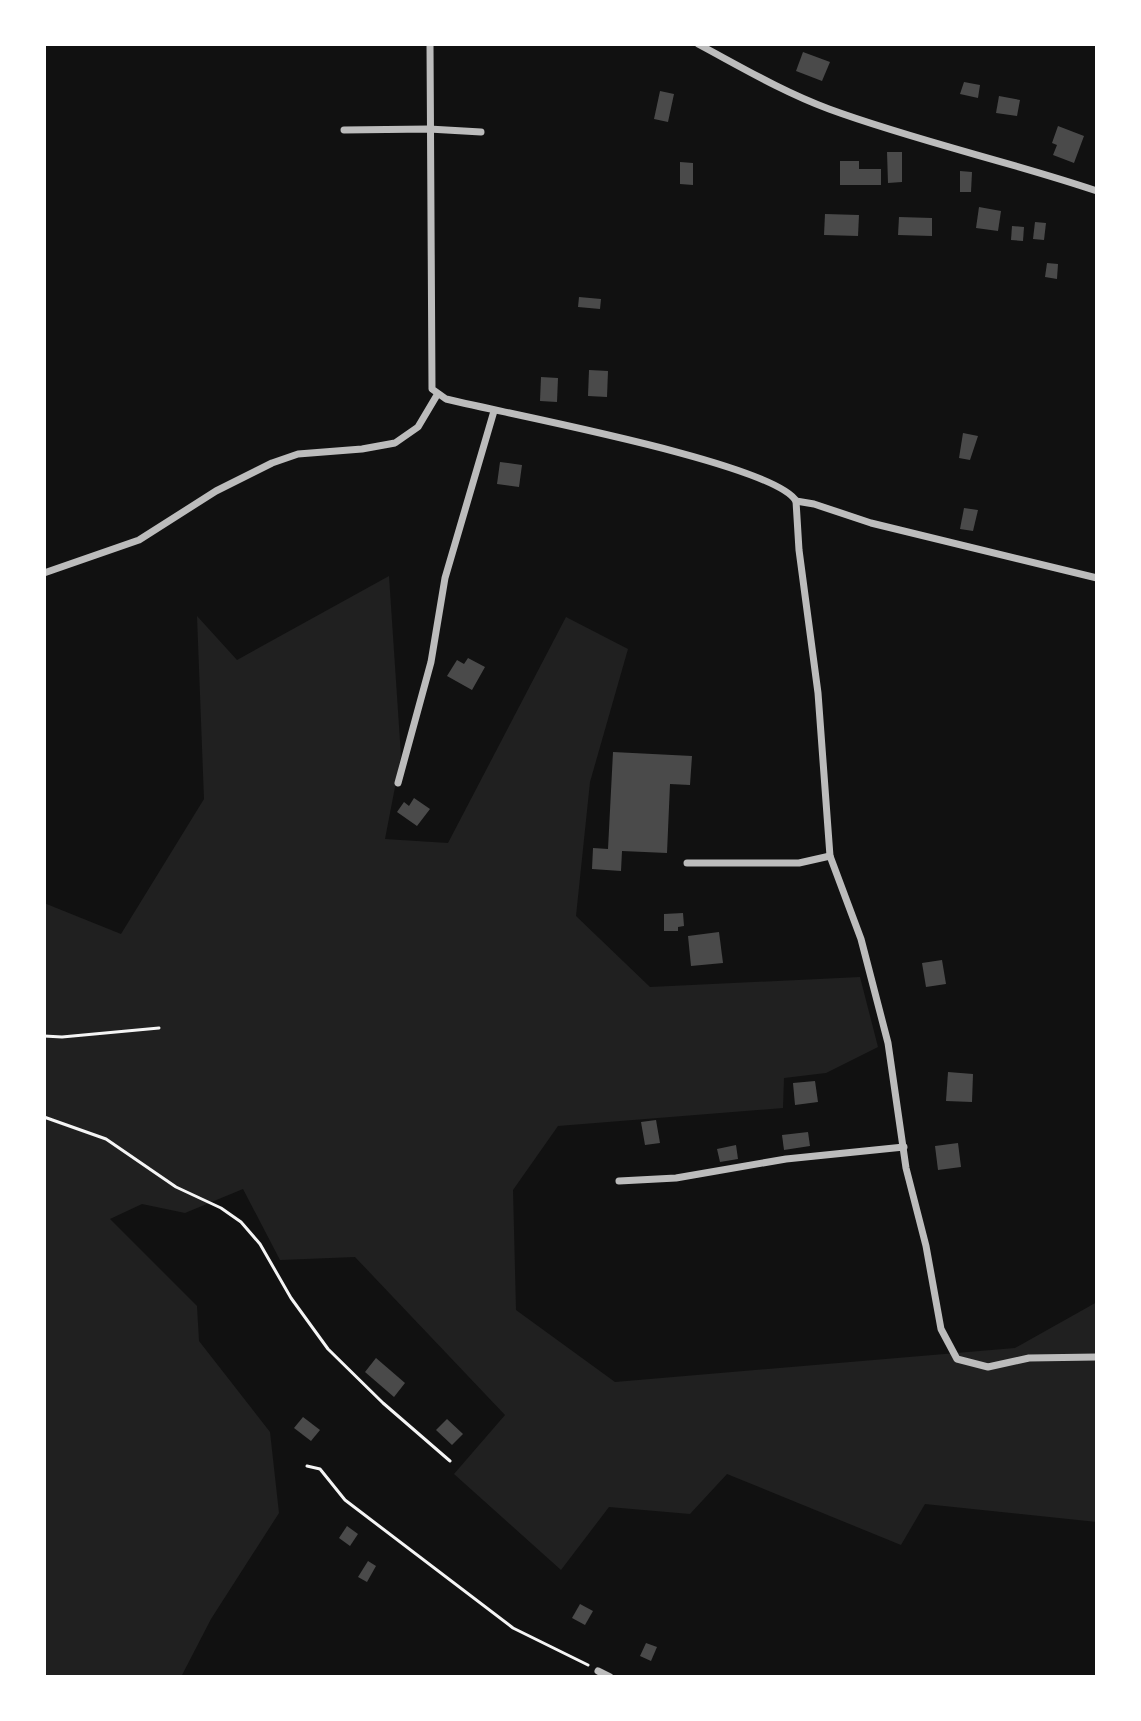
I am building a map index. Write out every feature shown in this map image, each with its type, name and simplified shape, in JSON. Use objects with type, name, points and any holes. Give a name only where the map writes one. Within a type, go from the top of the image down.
[{"type":"street","points":[[430,44],[431,385],[437,395],[494,411],[717,461],[784,490],[796,501],[823,506],[871,523],[1097,578]]},
{"type":"street","points":[[698,44],[776,87],[830,109],[1097,191]]},
{"type":"street","points":[[344,130],[481,132]]},
{"type":"street","points":[[44,573],[139,540],[216,491],[272,463],[298,454],[395,443],[418,427],[437,395]]},
{"type":"street","points":[[398,783],[431,662],[445,578],[494,411]]},
{"type":"street","points":[[796,501],[799,550],[818,693],[830,856],[861,939],[888,1043],[906,1168],[926,1246],[941,1329],[957,1359],[988,1367],[1029,1358],[1097,1357]]},
{"type":"street","points":[[687,863],[799,863],[830,856]]},
{"type":"street","points":[[619,1181],[676,1178],[786,1159],[904,1147]]},
{"type":"street","points":[[598,1671],[610,1677]]},
{"type":"path","points":[[44,1036],[159,1028]]},
{"type":"path","points":[[44,1117],[106,1139],[176,1187],[221,1208],[241,1222],[260,1244],[291,1298],[328,1349],[383,1403],[450,1461]]},
{"type":"path","points":[[307,1466],[320,1469],[345,1500],[513,1628],[598,1671]]},
{"type":"shaded area","points":[[389,576],[401,756],[385,839],[448,843],[566,617],[628,649],[590,782],[576,916],[650,987],[860,977],[878,1047],[826,1073],[784,1078],[783,1108],[558,1126],[513,1190],[516,1310],[615,1382],[1015,1348],[1097,1302],[1097,1522],[925,1504],[901,1545],[727,1474],[690,1514],[609,1507],[561,1570],[454,1474],[505,1415],[355,1257],[280,1260],[243,1189],[185,1213],[142,1204],[110,1219],[197,1306],[199,1341],[270,1432],[279,1513],[211,1619],[181,1677],[44,1677],[44,903],[121,934],[204,799],[197,616],[237,660]]},
{"type":"building","points":[[803,52],[830,62],[822,81],[796,71]]},
{"type":"building","points":[[964,82],[980,85],[978,98],[960,94]]},
{"type":"building","points":[[660,91],[674,94],[668,122],[654,119]]},
{"type":"building","points":[[999,96],[1020,100],[1017,116],[996,113]]},
{"type":"building","points":[[1058,126],[1084,136],[1074,163],[1053,155],[1057,145],[1052,143]]},
{"type":"building","points":[[887,152],[902,152],[902,182],[888,183]]},
{"type":"building","points":[[840,161],[859,161],[859,169],[881,169],[881,185],[840,185]]},
{"type":"building","points":[[680,162],[693,163],[693,185],[680,184]]},
{"type":"building","points":[[960,171],[972,172],[971,192],[960,192]]},
{"type":"building","points":[[979,207],[1001,211],[998,231],[976,228]]},
{"type":"building","points":[[825,214],[859,215],[858,236],[824,235]]},
{"type":"building","points":[[899,217],[932,218],[932,236],[898,235]]},
{"type":"building","points":[[1035,222],[1046,223],[1044,240],[1033,239]]},
{"type":"building","points":[[1012,226],[1024,227],[1023,241],[1011,240]]},
{"type":"building","points":[[1047,263],[1058,264],[1057,279],[1045,277]]},
{"type":"building","points":[[579,297],[601,299],[600,309],[578,307]]},
{"type":"building","points":[[589,370],[608,371],[607,397],[588,396]]},
{"type":"building","points":[[541,377],[558,378],[557,402],[540,401]]},
{"type":"building","points":[[963,433],[978,436],[970,460],[959,458]]},
{"type":"building","points":[[500,462],[522,465],[519,487],[497,484]]},
{"type":"building","points":[[964,508],[978,510],[973,531],[960,529]]},
{"type":"building","points":[[468,658],[485,667],[472,690],[447,676],[457,660],[464,664]]},
{"type":"building","points":[[613,752],[692,756],[690,785],[670,784],[667,853],[622,851],[621,871],[592,869],[593,848],[608,849]]},
{"type":"building","points":[[414,798],[430,809],[417,826],[397,812],[404,802],[409,806]]},
{"type":"building","points":[[683,913],[684,926],[678,927],[678,931],[664,931],[664,914]]},
{"type":"building","points":[[719,932],[723,963],[691,966],[688,936]]},
{"type":"building","points":[[942,960],[946,984],[926,987],[922,963]]},
{"type":"building","points":[[948,1072],[973,1074],[972,1102],[946,1101]]},
{"type":"building","points":[[815,1081],[818,1102],[795,1105],[793,1083]]},
{"type":"building","points":[[656,1120],[660,1143],[645,1145],[641,1122]]},
{"type":"building","points":[[808,1132],[810,1146],[784,1150],[782,1135]]},
{"type":"building","points":[[958,1143],[961,1167],[938,1170],[935,1146]]},
{"type":"building","points":[[736,1145],[738,1159],[720,1162],[717,1149]]},
{"type":"building","points":[[376,1358],[405,1383],[394,1397],[365,1372]]},
{"type":"building","points":[[303,1417],[320,1430],[311,1441],[294,1428]]},
{"type":"building","points":[[447,1419],[463,1434],[452,1445],[436,1430]]},
{"type":"building","points":[[347,1526],[358,1534],[350,1546],[339,1538]]},
{"type":"building","points":[[368,1561],[376,1566],[367,1582],[358,1577]]},
{"type":"building","points":[[580,1604],[593,1611],[585,1625],[572,1618]]},
{"type":"building","points":[[646,1643],[657,1647],[651,1661],[640,1656]]}]
